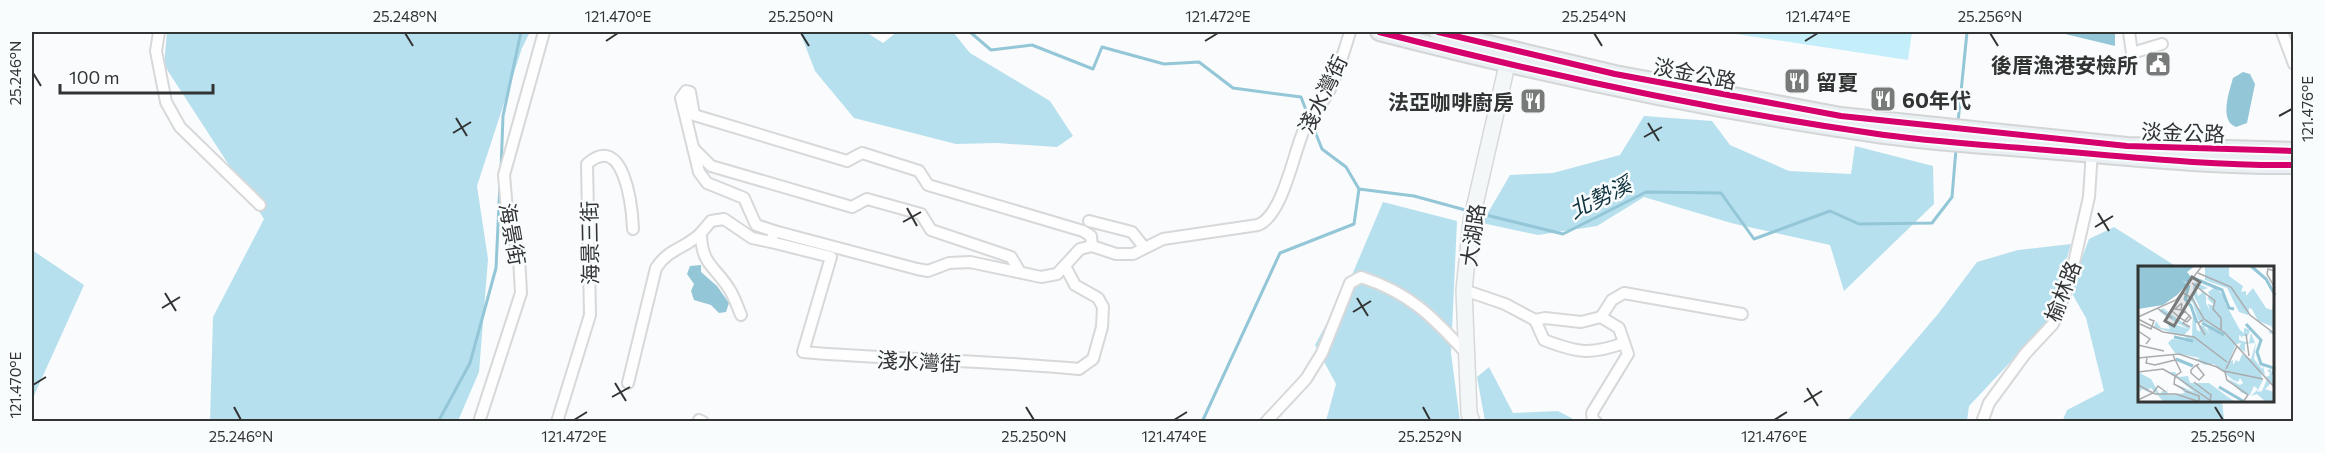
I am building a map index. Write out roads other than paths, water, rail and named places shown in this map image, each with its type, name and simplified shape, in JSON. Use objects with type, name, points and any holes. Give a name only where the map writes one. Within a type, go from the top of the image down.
[{"type":"main road","name":"淡金公路","points":[[1379,32],[1508,58],[1718,109],[1873,134],[1957,135],[2092,147],[2205,164],[2294,165]]},
{"type":"main road","name":"淡金公路","points":[[1438,32],[1508,58]]},
{"type":"main road","name":"淡金公路","points":[[2092,147],[2294,151]]},
{"type":"street","points":[[159,32],[156,51],[166,102],[180,127],[260,205]]},
{"type":"street","name":"海景街","points":[[479,422],[521,292],[519,257],[507,210],[504,175],[544,32]]},
{"type":"street","name":"海景街","points":[[540,45],[551,32]]},
{"type":"street","name":"淺水灣街","points":[[773,236],[928,271],[949,263],[970,262],[1041,277],[1056,274],[1080,249],[1092,246],[1116,254],[1133,254],[1144,246],[1163,239],[1258,225],[1265,222],[1281,197],[1306,127],[1329,91],[1350,32]]},
{"type":"street","points":[[2129,32],[2132,53],[2162,44]]},
{"type":"street","points":[[2282,32],[2294,64]]},
{"type":"street","name":"大湖路","points":[[1472,422],[1469,413],[1464,290],[1474,212],[1508,58]]},
{"type":"street","name":"淺水灣街","points":[[1065,266],[1076,285],[1098,298],[1103,307],[1102,327],[1093,359],[1078,369],[933,362],[901,357],[886,360],[803,352],[831,257],[773,236],[756,225],[744,198],[707,183],[699,172],[681,98],[686,91],[690,92],[694,115],[847,161],[862,153],[919,171],[928,185],[937,189],[1083,231],[1093,239],[1092,246]]},
{"type":"street","points":[[693,147],[711,166],[830,201],[852,207],[867,199],[921,214],[931,230],[1011,257],[1020,272]]},
{"type":"street","name":"榆林路","points":[[1982,422],[1989,403],[2025,354],[2053,324],[2070,280],[2090,197],[2092,147]]},
{"type":"street","name":"海景三街","points":[[556,422],[590,315],[587,164],[595,157],[607,156],[617,162],[632,198],[633,229]]},
{"type":"street","points":[[628,383],[656,268],[665,255],[688,245],[711,221],[724,219],[752,238],[773,236]]},
{"type":"street","points":[[1089,221],[1132,232],[1144,246]]},
{"type":"street","points":[[701,233],[701,250],[709,266],[731,291],[741,315]]},
{"type":"street","points":[[1266,422],[1306,379],[1322,353],[1350,283],[1361,277],[1404,294],[1430,314],[1466,352]]},
{"type":"street","points":[[1464,290],[1505,304],[1534,321],[1544,340],[1567,349],[1597,352],[1624,343]]},
{"type":"street","points":[[1534,321],[1545,318],[1581,322],[1601,317],[1612,300],[1624,293],[1742,314]]},
{"type":"street","points":[[1596,422],[1593,421],[1592,413],[1628,354],[1624,335],[1619,327],[1601,317]]},
{"type":"waterway","points":[[501,170],[503,116],[521,32]]},
{"type":"waterway","points":[[970,32],[991,50],[1032,45],[1093,69],[1102,47],[1164,64],[1199,62],[1233,88],[1301,97],[1309,118]]},
{"type":"waterway","name":"北勢溪","points":[[1958,122],[1967,32]]},
{"type":"waterway","points":[[1312,124],[1322,149],[1346,167],[1359,189]]},
{"type":"waterway","name":"北勢溪","points":[[1478,213],[1563,234],[1646,192],[1721,193],[1754,239],[1830,211],[1859,224],[1932,223],[1952,197],[1956,149]]},
{"type":"waterway","points":[[438,422],[470,363],[496,268],[500,183]]},
{"type":"waterway","name":"北勢溪","points":[[1202,422],[1280,253],[1354,224],[1359,189],[1414,196],[1469,211]]},
{"type":"place","name":"後厝漁港安檢所","points":[[2158,64]]},
{"type":"place","name":"留夏","points":[[1797,81]]},
{"type":"place","name":"60年代","points":[[1883,99]]},
{"type":"place","name":"法亞咖啡廚房","points":[[1533,101]]}]
